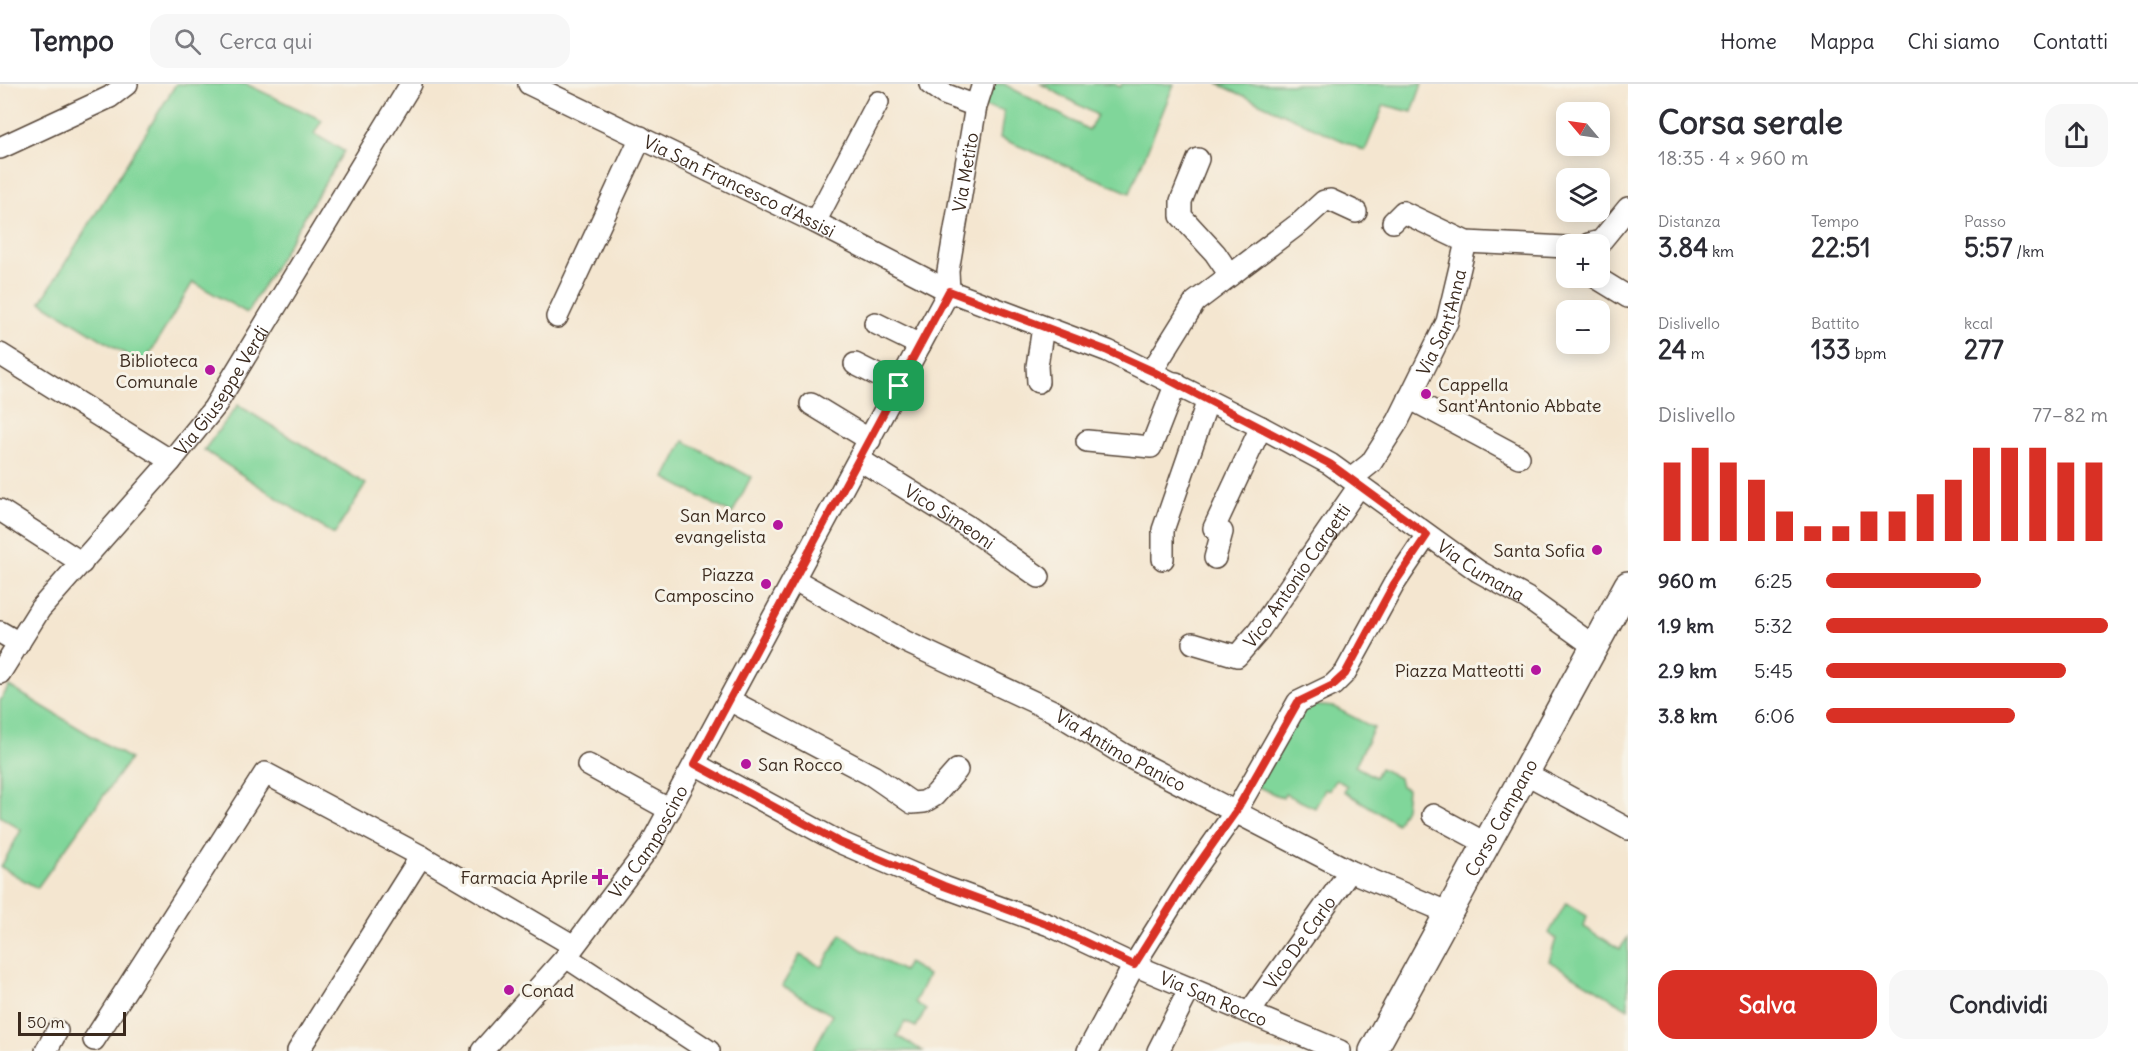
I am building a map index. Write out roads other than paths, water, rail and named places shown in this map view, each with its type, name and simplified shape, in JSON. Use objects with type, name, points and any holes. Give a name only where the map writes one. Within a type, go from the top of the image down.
[{"type":"main road","name":"Corso Campano","points":[[1373,1051],[1628,585]]},
{"type":"street","points":[[0,148],[110,97],[127,84]]},
{"type":"street","name":"Via Giuseppe Verdi","points":[[0,673],[40,609],[171,461],[214,408],[411,84]]},
{"type":"street","name":"Via San Francesco d'Assisi","points":[[529,84],[815,222],[949,291]]},
{"type":"street","points":[[930,84],[944,94],[976,106]]},
{"type":"street","name":"Via Metito","points":[[949,291],[948,271],[976,106],[984,84]]},
{"type":"street","points":[[815,222],[878,102]]},
{"type":"street","points":[[556,317],[641,137]]},
{"type":"street","points":[[1198,159],[1182,201],[1181,216],[1230,275]]},
{"type":"street","points":[[1152,371],[1195,302],[1301,222],[1324,201],[1330,200],[1356,212]]},
{"type":"street","points":[[1607,234],[1628,208]]},
{"type":"street","points":[[1393,222],[1403,212],[1466,242],[1556,246]]},
{"type":"street","name":"Via Sant'Anna","points":[[1355,483],[1398,421],[1447,322],[1466,242]]},
{"type":"street","points":[[1610,286],[1628,297]]},
{"type":"street","name":"Via Cumana","points":[[949,291],[1152,371],[1330,464],[1478,571],[1527,598],[1595,647]]},
{"type":"street","name":"Via Camposcino","points":[[482,1051],[570,951],[650,846],[860,460],[949,291]]},
{"type":"street","points":[[875,323],[920,345]]},
{"type":"street","points":[[1038,382],[1037,366],[1043,327]]},
{"type":"street","points":[[0,354],[171,461]]},
{"type":"street","points":[[855,363],[899,386]]},
{"type":"street","points":[[1087,441],[1151,447],[1176,383]]},
{"type":"street","points":[[1409,398],[1519,457]]},
{"type":"street","points":[[1163,559],[1163,530],[1208,400]]},
{"type":"street","points":[[811,404],[870,440]]},
{"type":"street","points":[[1215,558],[1222,532],[1214,528],[1261,427]]},
{"type":"street","name":"Vico Simeoni","points":[[860,460],[967,526],[1039,578]]},
{"type":"street","name":"Vico Antonio Cargetti","points":[[1193,643],[1237,656],[1258,632],[1355,483]]},
{"type":"street","points":[[0,510],[82,563]]},
{"type":"street","points":[[1088,1051],[1134,965],[1188,879],[1236,811],[1298,702],[1333,685],[1345,674],[1394,584],[1427,535]]},
{"type":"street","name":"Via Antimo Panico","points":[[795,580],[904,641],[1053,711],[1123,754],[1350,871],[1449,914]]},
{"type":"street","points":[[0,632],[19,643]]},
{"type":"street","points":[[729,700],[873,776],[912,803],[924,802],[934,796],[957,770]]},
{"type":"street","name":"Via San Rocco","points":[[695,764],[839,842],[944,886],[1049,925],[1134,965],[1340,1051]]},
{"type":"street","points":[[588,765],[670,810]]},
{"type":"street","points":[[94,1040],[265,773],[421,856],[570,951],[709,1051]]},
{"type":"street","points":[[1525,773],[1628,829]]},
{"type":"street","points":[[1433,815],[1487,844]]},
{"type":"street","points":[[298,1051],[421,856]]},
{"type":"street","name":"Vico De Carlo","points":[[1249,1013],[1350,871]]},
{"type":"street","points":[[1158,1051],[1190,988]]},
{"type":"street","points":[[46,1051],[57,1031]]},
{"type":"place","name":"Biblioteca Comunale","points":[[210,370]]},
{"type":"place","name":"Cappella Sant'Antonio Abbate","points":[[1426,394]]},
{"type":"place","name":"San Marco evangelista","points":[[778,525]]},
{"type":"place","name":"Santa Sofia","points":[[1597,550]]},
{"type":"place","name":"Piazza Camposcino","points":[[766,584]]},
{"type":"place","name":"Piazza Matteotti","points":[[1536,670]]},
{"type":"place","name":"San Rocco","points":[[746,764]]},
{"type":"place","name":"Farmacia Aprile","points":[[600,877]]},
{"type":"place","name":"Conad","points":[[509,990]]}]
